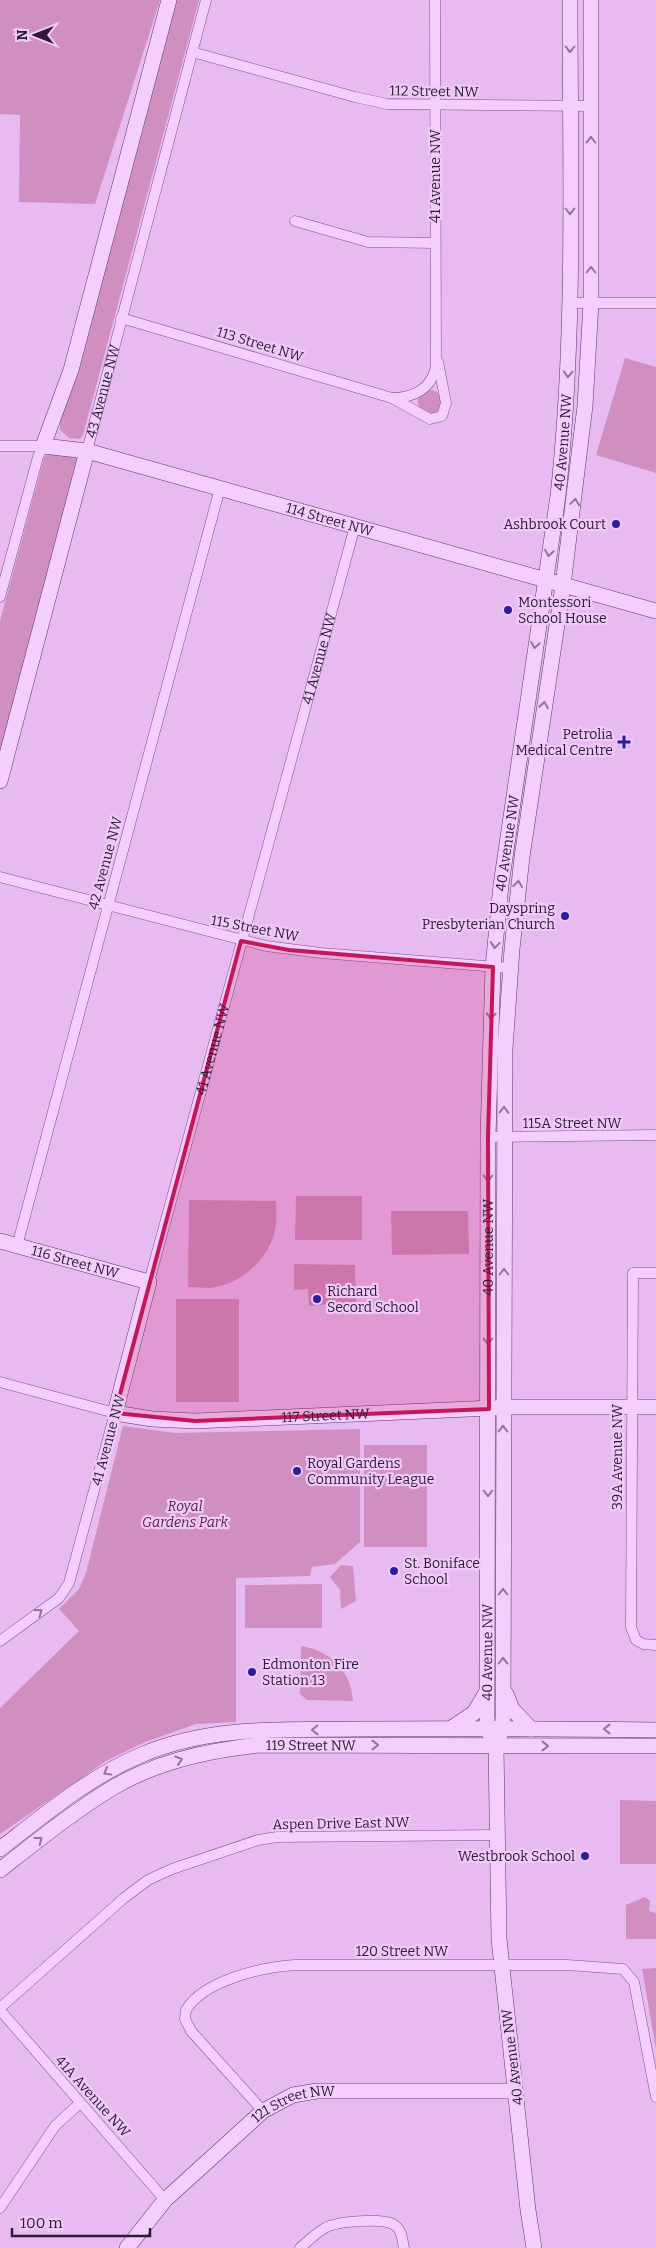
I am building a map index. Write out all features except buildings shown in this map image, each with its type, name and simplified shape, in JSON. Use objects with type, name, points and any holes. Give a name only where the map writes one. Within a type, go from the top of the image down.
[{"type":"street","points":[[0,597],[2,581],[43,446],[71,370],[169,0]]},
{"type":"street","name":"43 Avenue NW","points":[[0,781],[206,0]]},
{"type":"street","name":"41 Avenue NW","points":[[392,398],[401,398],[421,390],[432,381],[434,374],[435,0]]},
{"type":"street","name":"40 Avenue NW","points":[[534,2248],[528,2210],[502,1965],[496,1746],[502,1729],[503,1682],[488,1137],[493,967],[501,885],[564,439],[570,303],[570,0]]},
{"type":"street","name":"40 Avenue NW","points":[[496,1746],[487,1729],[487,1690],[505,1049],[510,968],[522,857],[563,585],[586,406],[591,303],[591,0]]},
{"type":"street","name":"112 Street NW","points":[[192,52],[373,102],[396,105],[435,106],[591,106]]},
{"type":"street","points":[[295,220],[368,242],[435,243]]},
{"type":"street","points":[[570,303],[656,303]]},
{"type":"street","name":"113 Street NW","points":[[121,318],[392,398],[430,419],[442,416]]},
{"type":"street","name":"41 Avenue NW","points":[[435,351],[446,403],[442,416]]},
{"type":"street","name":"114 Street NW","points":[[0,446],[43,446],[87,451],[656,611]]},
{"type":"street","name":"42 Avenue NW","points":[[17,1246],[220,488]]},
{"type":"street","name":"41 Avenue NW","points":[[0,1641],[59,1598],[73,1573],[149,1282],[355,526]]},
{"type":"street","name":"115 Street NW","points":[[0,877],[241,941],[305,952],[510,968]]},
{"type":"street","name":"115A Street NW","points":[[488,1137],[656,1135]]},
{"type":"street","name":"116 Street NW","points":[[0,1241],[149,1282]]},
{"type":"street","name":"39A Avenue NW","points":[[656,1273],[633,1273],[631,1407],[631,1627],[636,1640],[643,1644],[656,1644]]},
{"type":"street","name":"117 Street NW","points":[[0,1382],[115,1413],[152,1419],[194,1422],[496,1409],[656,1408]]},
{"type":"street","points":[[503,1682],[512,1709],[531,1729]]},
{"type":"street","points":[[451,1728],[474,1713],[487,1690]]},
{"type":"street","name":"119 Street NW","points":[[0,1849],[60,1802],[105,1773],[142,1755],[176,1743],[232,1732],[451,1728],[656,1730]]},
{"type":"street","name":"119 Street NW","points":[[0,1870],[70,1816],[115,1786],[147,1771],[180,1759],[229,1748],[260,1745],[656,1746]]},
{"type":"street","name":"Aspen Drive East NW","points":[[0,2009],[124,1898],[148,1880],[172,1869],[258,1840],[276,1837],[497,1836]]},
{"type":"street","name":"120 Street NW","points":[[263,2111],[191,2030],[185,2019],[188,2006],[215,1986],[247,1973],[295,1965],[567,1965],[623,1969],[634,1982],[656,2097]]},
{"type":"street","name":"41A Avenue NW","points":[[0,2009],[166,2200]]},
{"type":"street","name":"121 Street NW","points":[[127,2248],[166,2200],[263,2111],[285,2098],[307,2092],[515,2091]]},
{"type":"street","points":[[0,2208],[56,2126],[80,2103]]},
{"type":"street","points":[[300,2248],[324,2229],[338,2223],[386,2222],[394,2225],[401,2234],[404,2248]]},
{"type":"highlighted area","points":[[241,941],[289,950],[493,967],[488,1137],[489,1409],[195,1421],[115,1413]]},
{"type":"green space","points":[[0,0],[160,0],[95,204],[19,202],[20,115],[0,114]]},
{"type":"green space","points":[[176,0],[199,0],[83,435],[80,439],[69,438],[60,430],[60,419]]},
{"type":"green space","points":[[625,358],[656,367],[656,473],[596,455]]},
{"type":"green space","points":[[430,390],[438,394],[442,402],[438,410],[430,414],[422,410],[418,402],[422,394]]},
{"type":"green space","points":[[49,453],[74,456],[78,460],[0,757],[0,621],[44,458]]},
{"type":"green space","points":[[296,1196],[362,1196],[362,1240],[295,1240]]},
{"type":"green space","points":[[189,1200],[276,1201],[276,1222],[273,1236],[269,1247],[254,1267],[234,1281],[223,1285],[211,1288],[188,1287]]},
{"type":"green space","points":[[391,1211],[468,1211],[469,1254],[392,1255]]},
{"type":"green space","points":[[294,1264],[355,1265],[356,1302],[309,1306],[308,1289],[294,1290]]},
{"type":"green space","points":[[176,1299],[239,1299],[239,1402],[176,1402]]},
{"type":"green space","name":"Royal Gardens Park","points":[[123,1426],[175,1433],[360,1429],[360,1542],[335,1564],[312,1567],[310,1576],[236,1578],[236,1722],[196,1724],[145,1742],[106,1761],[0,1834],[0,1708],[79,1631],[59,1609],[79,1589],[86,1573]]},
{"type":"green space","points":[[364,1445],[427,1445],[427,1547],[364,1547]]},
{"type":"green space","points":[[341,1565],[353,1566],[356,1601],[341,1609],[340,1590],[330,1577]]},
{"type":"green space","points":[[322,1584],[322,1628],[245,1628],[245,1585]]},
{"type":"green space","points":[[301,1646],[321,1652],[337,1664],[348,1680],[353,1701],[307,1700],[300,1694]]},
{"type":"green space","points":[[620,1800],[656,1801],[656,1864],[620,1864]]},
{"type":"green space","points":[[645,1897],[650,1901],[649,1911],[656,1913],[656,1939],[626,1939],[626,1905]]},
{"type":"green space","points":[[656,1968],[656,2049],[642,1969]]},
{"type":"place","name":"Ashbrook Court","points":[[616,524]]},
{"type":"place","name":"Montessori School House","points":[[508,610]]},
{"type":"place","name":"Petrolia Medical Centre","points":[[624,742]]},
{"type":"place","name":"Dayspring Presbyterian Church","points":[[565,916]]},
{"type":"place","name":"Richard Secord School","points":[[317,1299]]},
{"type":"place","name":"Royal Gardens Community League","points":[[297,1471]]},
{"type":"place","name":"St. Boniface School","points":[[394,1571]]},
{"type":"place","name":"Edmonton Fire Station 13","points":[[252,1672]]},
{"type":"place","name":"Westbrook School","points":[[585,1856]]}]
